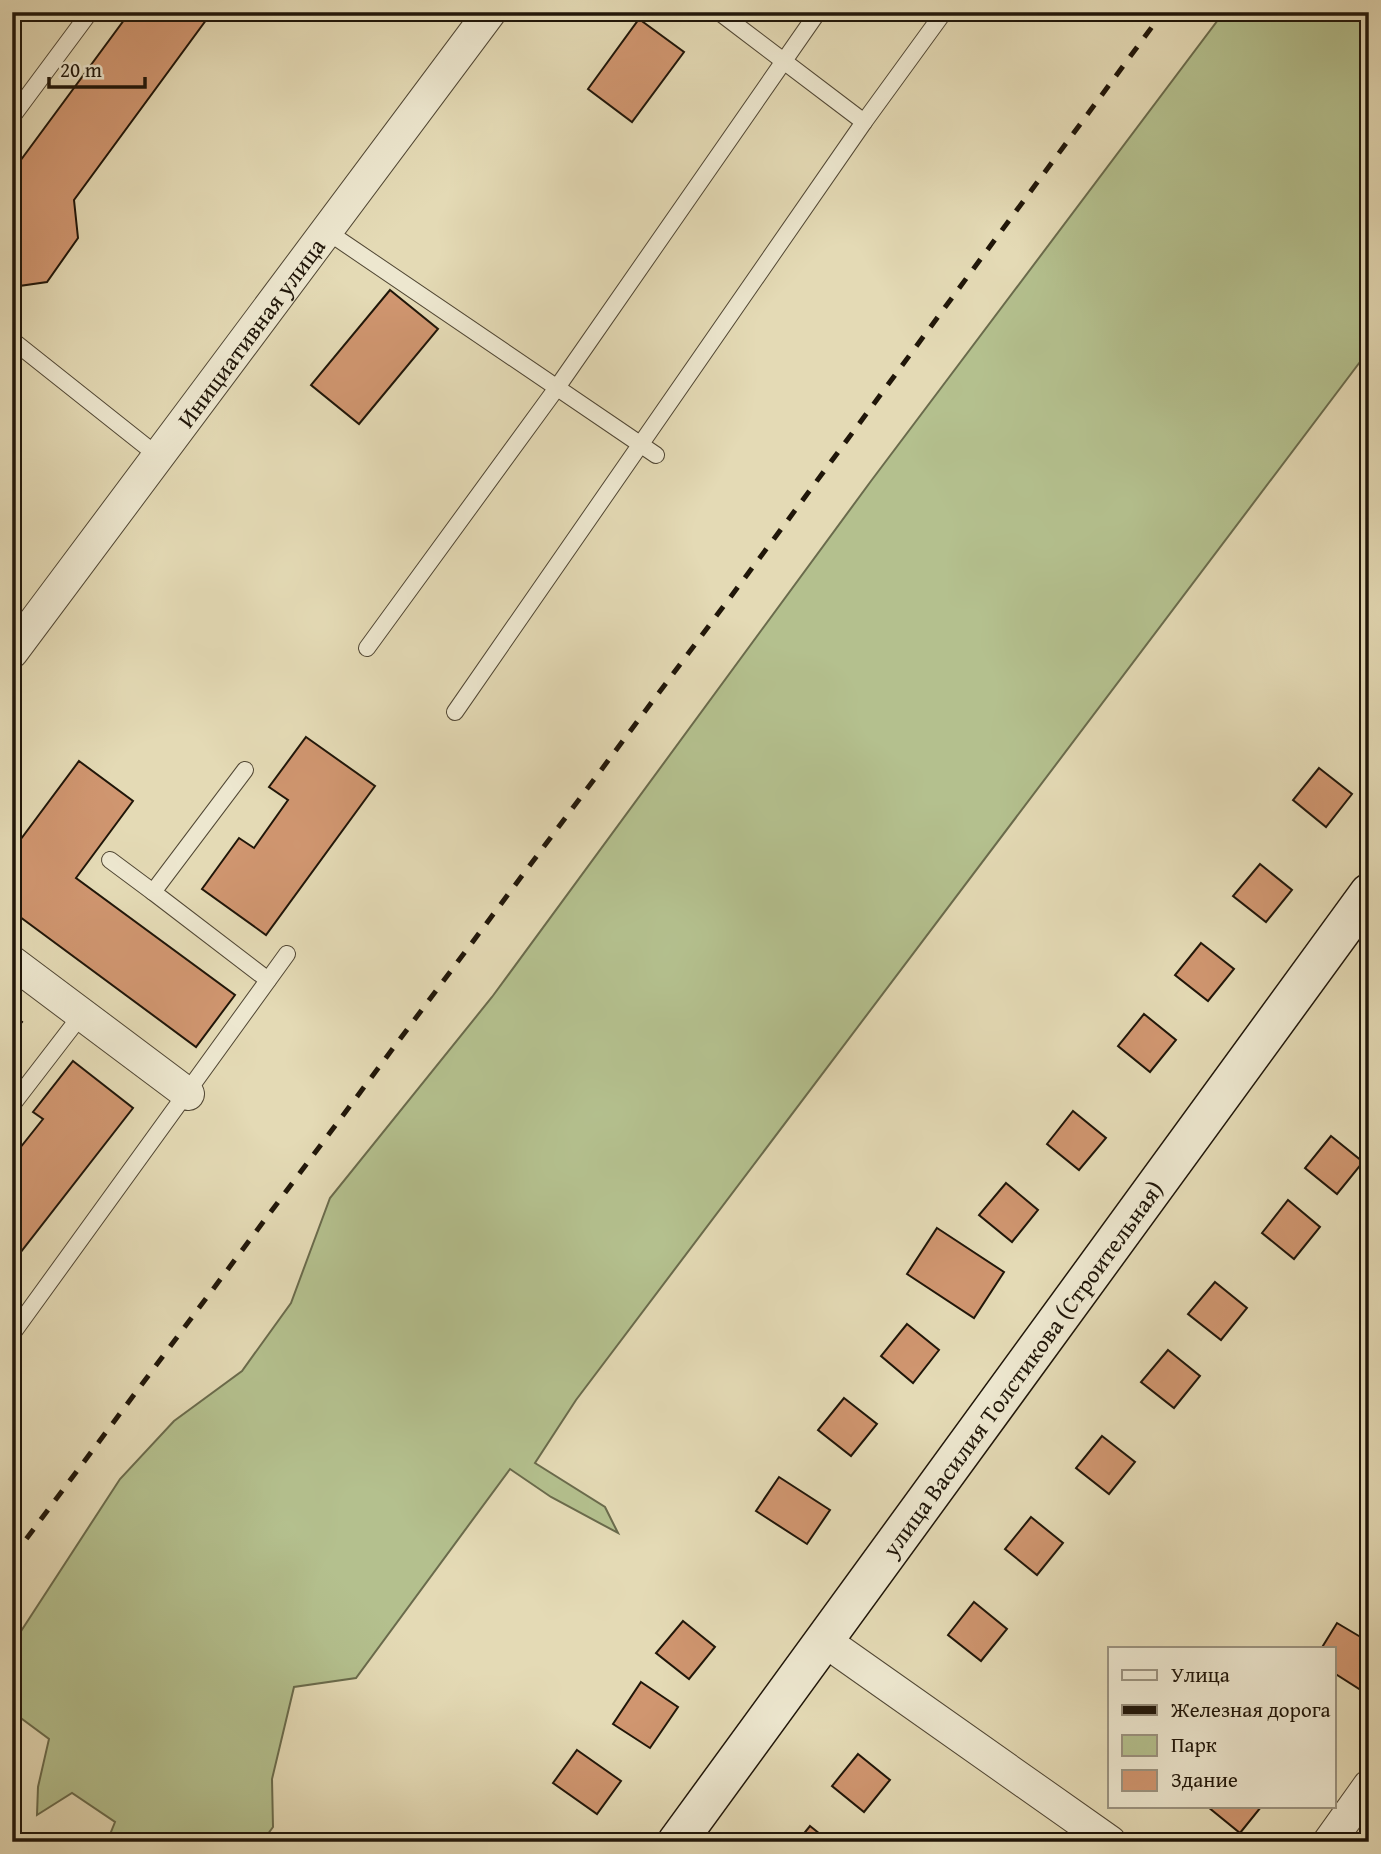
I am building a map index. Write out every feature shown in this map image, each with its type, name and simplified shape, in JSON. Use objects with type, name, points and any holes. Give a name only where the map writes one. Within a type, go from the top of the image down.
[{"type":"main road","name":"улица Василия Толстикова (Строительная)","points":[[677,1842],[1369,894]]},
{"type":"street","name":"Инициативная улица","points":[[12,652],[490,12]]},
{"type":"street","points":[[12,962],[188,1094]]},
{"type":"street","points":[[825,1642],[1110,1842]]},
{"type":"street","points":[[1329,1842],[1369,1786]]},
{"type":"lane","points":[[12,117],[90,12]]},
{"type":"lane","points":[[719,12],[864,122]]},
{"type":"lane","points":[[367,648],[556,389],[818,12]]},
{"type":"lane","points":[[456,712],[864,122],[944,12]]},
{"type":"lane","points":[[325,230],[639,446],[656,455]]},
{"type":"lane","points":[[12,340],[158,456]]},
{"type":"lane","points":[[153,892],[245,770]]},
{"type":"lane","points":[[110,860],[268,980]]},
{"type":"lane","points":[[12,1334],[287,954]]},
{"type":"lane","points":[[12,1105],[82,1014]]},
{"type":"green space","points":[[1224,12],[1369,12],[1369,350],[576,1400],[535,1463],[605,1507],[618,1533],[551,1497],[510,1469],[356,1678],[294,1687],[272,1779],[273,1827],[262,1842],[152,1842],[146,1839],[107,1842],[115,1822],[72,1793],[37,1815],[38,1787],[49,1739],[14,1713],[12,1645],[120,1479],[174,1421],[242,1371],[291,1303],[330,1198],[492,997],[871,481]]},
{"type":"building","points":[[130,12],[212,12],[74,200],[78,238],[47,282],[12,287],[12,172]]},
{"type":"building","points":[[639,19],[684,52],[632,122],[588,89]]},
{"type":"building","points":[[390,290],[438,329],[359,424],[311,385]]},
{"type":"building","points":[[306,737],[375,786],[266,935],[202,889],[239,838],[254,848],[288,800],[269,787]]},
{"type":"building","points":[[79,761],[133,801],[76,878],[235,995],[196,1047],[12,911],[12,851]]},
{"type":"building","points":[[1319,768],[1352,794],[1326,827],[1293,800]]},
{"type":"building","points":[[1260,864],[1292,890],[1266,922],[1233,896]]},
{"type":"building","points":[[1201,943],[1234,969],[1208,1001],[1175,975]]},
{"type":"building","points":[[12,1014],[22,1022],[12,1035]]},
{"type":"building","points":[[1144,1014],[1176,1040],[1150,1072],[1118,1046]]},
{"type":"building","points":[[73,1061],[133,1108],[20,1253],[12,1247],[12,1158],[43,1119],[33,1112]]},
{"type":"building","points":[[1073,1111],[1106,1138],[1079,1170],[1047,1144]]},
{"type":"building","points":[[1331,1136],[1363,1162],[1337,1194],[1305,1168]]},
{"type":"building","points":[[1006,1183],[1038,1210],[1012,1242],[979,1215]]},
{"type":"building","points":[[1288,1200],[1320,1227],[1294,1259],[1262,1233]]},
{"type":"building","points":[[937,1228],[1004,1272],[974,1318],[907,1274]]},
{"type":"building","points":[[1215,1282],[1247,1308],[1221,1340],[1188,1314]]},
{"type":"building","points":[[907,1324],[939,1350],[913,1383],[881,1356]]},
{"type":"building","points":[[1168,1350],[1200,1376],[1174,1408],[1141,1382]]},
{"type":"building","points":[[844,1398],[877,1424],[851,1456],[818,1430]]},
{"type":"building","points":[[1102,1436],[1135,1462],[1109,1494],[1076,1468]]},
{"type":"building","points":[[779,1477],[830,1510],[807,1544],[756,1511]]},
{"type":"building","points":[[1031,1517],[1063,1543],[1037,1575],[1005,1549]]},
{"type":"building","points":[[974,1602],[1007,1629],[981,1661],[948,1635]]},
{"type":"building","points":[[683,1621],[715,1647],[689,1679],[656,1653]]},
{"type":"building","points":[[1337,1623],[1369,1642],[1369,1683],[1364,1692],[1336,1674],[1336,1647],[1322,1647]]},
{"type":"building","points":[[641,1682],[678,1707],[650,1748],[613,1724]]},
{"type":"building","points":[[577,1750],[621,1781],[597,1814],[553,1783]]},
{"type":"building","points":[[858,1754],[890,1780],[864,1812],[832,1786]]},
{"type":"building","points":[[1209,1808],[1260,1808],[1240,1833]]},
{"type":"building","points":[[810,1826],[830,1842],[797,1842]]},
{"type":"railway","points":[[12,1558],[788,520],[1163,12]]}]
